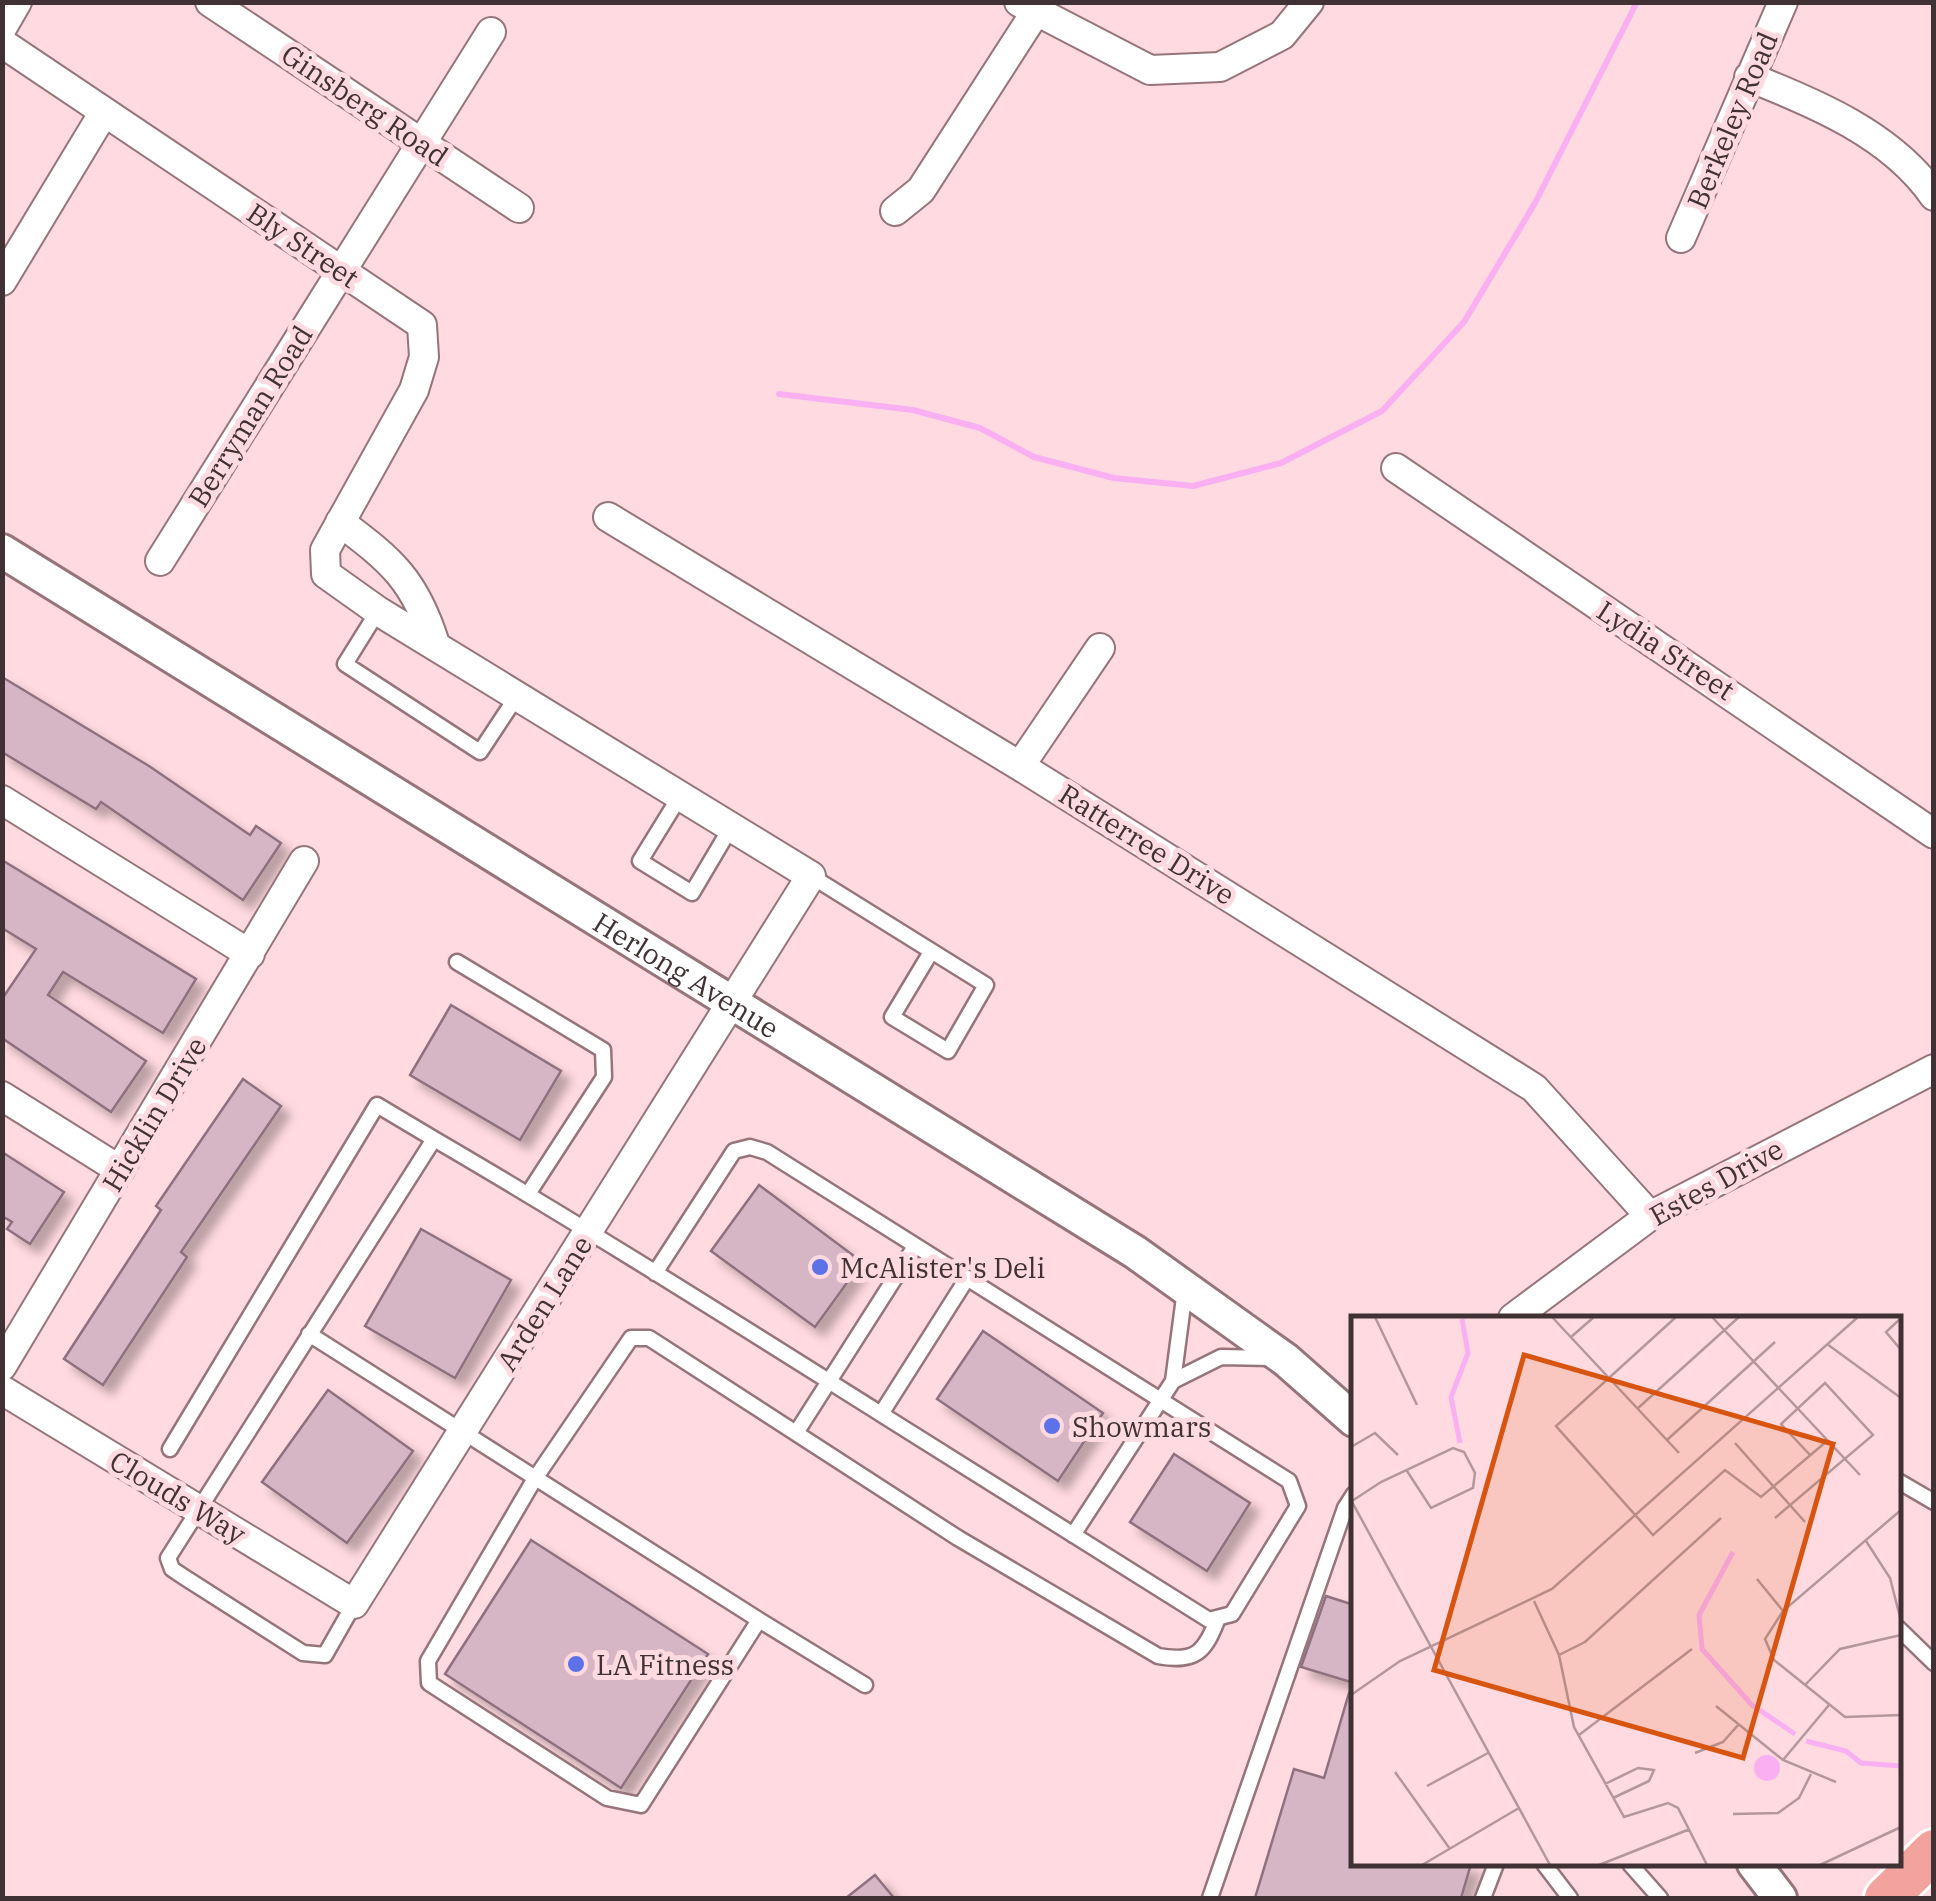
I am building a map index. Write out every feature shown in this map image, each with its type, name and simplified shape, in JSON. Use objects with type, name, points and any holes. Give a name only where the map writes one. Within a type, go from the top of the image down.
[{"type":"main road","points":[[1886,1898],[1929,1864]]},
{"type":"street","points":[[2,28],[17,2]]},
{"type":"street","name":"Ginsberg Road","points":[[210,2],[520,208]]},
{"type":"street","points":[[894,211],[921,190],[1027,8],[1150,70],[1220,67],[1282,36],[1309,2]]},
{"type":"street","name":"Berkeley Road","points":[[1681,238],[1783,2]]},
{"type":"street","name":"Berryman Road","points":[[160,561],[490,32]]},
{"type":"street","name":"Bly Street","points":[[2,43],[422,325],[424,358],[414,390],[325,550],[326,574],[378,611],[811,876]]},
{"type":"street","points":[[1749,77],[1802,98],[1880,142],[1934,196]]},
{"type":"street","points":[[2,281],[104,112]]},
{"type":"street","name":"Lydia Street","points":[[1396,468],[1934,834]]},
{"type":"street","name":"Ratterree Drive","points":[[608,517],[1020,766],[1534,1088],[1650,1216]]},
{"type":"street","points":[[340,522],[408,579],[422,602],[436,644]]},
{"type":"street","name":"Herlong Avenue","points":[[2,550],[1135,1252],[1286,1360],[1351,1417]]},
{"type":"street","points":[[1020,766],[1100,648]]},
{"type":"street","points":[[2,800],[250,954]]},
{"type":"street","name":"Hicklin Drive","points":[[2,1366],[304,860]]},
{"type":"street","points":[[734,1001],[811,876]]},
{"type":"street","name":"Arden Lane","points":[[354,1604],[734,1001]]},
{"type":"street","name":"Estes Drive","points":[[1515,1316],[1650,1216],[1934,1069]]},
{"type":"street","points":[[2,1096],[120,1170]]},
{"type":"street","name":"Clouds Way","points":[[2,1390],[354,1604]]},
{"type":"street","points":[[1756,1866],[1780,1898]]},
{"type":"lane","points":[[378,611],[345,664],[480,752],[517,696]]},
{"type":"lane","points":[[680,796],[640,861],[692,893],[731,827]]},
{"type":"lane","points":[[811,876],[986,985],[948,1052],[892,1017],[931,952]]},
{"type":"lane","points":[[457,962],[603,1050],[604,1077],[528,1194]]},
{"type":"lane","points":[[170,1449],[377,1105],[589,1231],[655,1273],[1209,1620],[1232,1614],[1298,1506],[1289,1482],[767,1152],[750,1147],[734,1152],[655,1273]]},
{"type":"lane","points":[[354,1604],[325,1654],[303,1653],[172,1569],[168,1558],[434,1139]]},
{"type":"lane","points":[[796,1433],[914,1248]]},
{"type":"lane","points":[[880,1414],[966,1280]]},
{"type":"lane","points":[[1073,1535],[1173,1382],[1185,1289]]},
{"type":"lane","points":[[308,1334],[461,1434],[865,1685]]},
{"type":"lane","points":[[759,1620],[640,1804],[607,1798],[429,1683],[428,1661],[534,1480],[631,1338],[649,1338],[958,1538],[1158,1656],[1182,1660],[1198,1657],[1208,1646],[1218,1618]]},
{"type":"lane","points":[[1173,1382],[1221,1356],[1286,1360]]},
{"type":"lane","points":[[1901,1483],[1934,1502]]},
{"type":"lane","points":[[1210,1898],[1349,1514]]},
{"type":"lane","points":[[1901,1631],[1934,1664]]},
{"type":"lane","points":[[1483,1898],[1495,1866]]},
{"type":"lane","points":[[1546,1866],[1570,1898]]},
{"type":"lane","points":[[1632,1866],[1660,1898]]},
{"type":"building","points":[[2,677],[149,766],[250,835],[256,826],[281,843],[243,900],[101,802],[96,809],[2,752]]},
{"type":"building","points":[[2,860],[196,979],[163,1033],[63,972],[48,995],[146,1061],[111,1112],[2,1038],[2,999],[36,949],[2,928]]},
{"type":"building","points":[[451,1005],[561,1071],[520,1140],[410,1075]]},
{"type":"building","points":[[243,1079],[281,1106],[181,1252],[187,1257],[103,1385],[64,1359],[161,1210],[156,1206]]},
{"type":"building","points":[[2,1152],[64,1192],[30,1244],[7,1229],[12,1222],[2,1216]]},
{"type":"building","points":[[759,1185],[862,1262],[815,1327],[711,1251]]},
{"type":"building","points":[[421,1229],[511,1280],[455,1378],[365,1326]]},
{"type":"building","points":[[983,1331],[1103,1413],[1058,1481],[937,1399]]},
{"type":"building","points":[[328,1390],[413,1451],[347,1543],[262,1482]]},
{"type":"building","points":[[1174,1454],[1250,1503],[1207,1571],[1130,1522]]},
{"type":"building","name":"LA Fitness","points":[[531,1540],[708,1654],[621,1788],[445,1674]]},
{"type":"building","points":[[1326,1596],[1351,1604],[1351,1682],[1301,1667]]},
{"type":"building","points":[[1351,1693],[1351,1866],[1470,1866],[1461,1898],[1255,1898],[1294,1769],[1324,1778]]},
{"type":"building","points":[[875,1875],[894,1898],[846,1898]]},
{"type":"waterway","points":[[779,394],[913,410],[980,428],[1034,457],[1114,478],[1193,486],[1281,463],[1382,411],[1464,322],[1535,203],[1637,2]]},
{"type":"place","name":"McAlister's Deli","points":[[820,1267]]},
{"type":"place","name":"Showmars","points":[[1052,1426]]},
{"type":"place","name":"LA Fitness","points":[[576,1664]]}]
